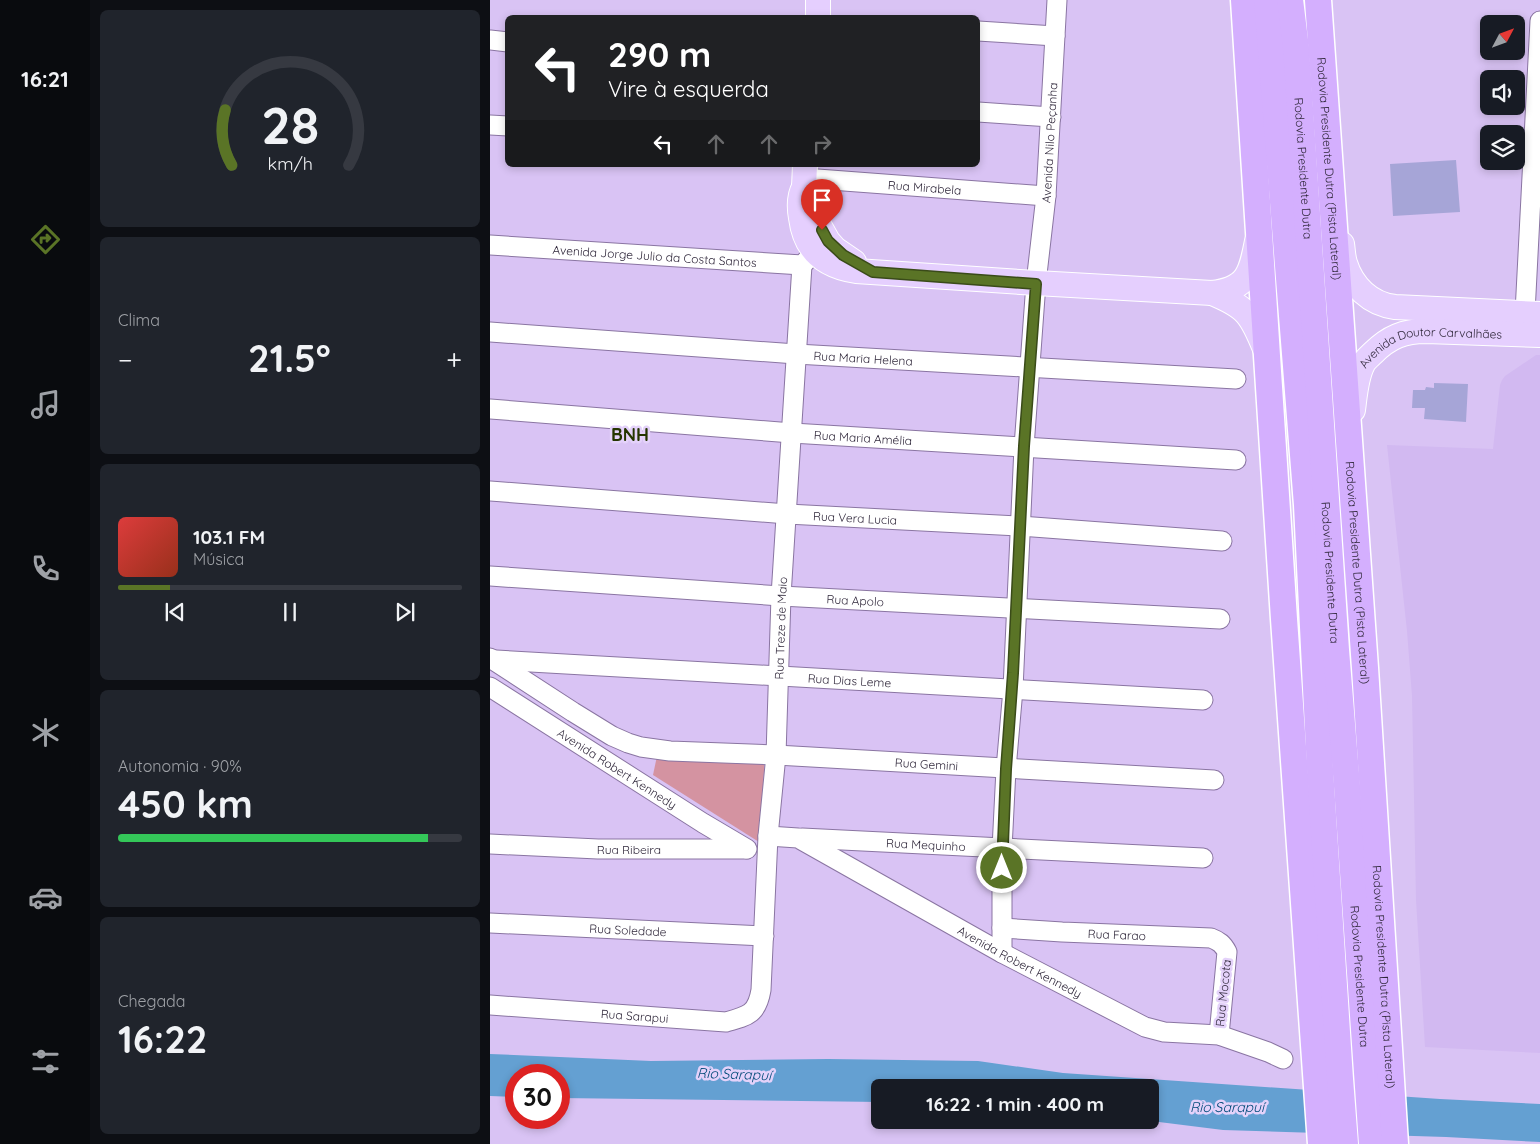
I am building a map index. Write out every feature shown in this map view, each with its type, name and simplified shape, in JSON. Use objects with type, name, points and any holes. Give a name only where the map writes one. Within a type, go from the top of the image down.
[{"type":"highway","points":[[1244,0],[1267,356],[1328,1077],[1321,1144]]},
{"type":"highway","name":"Rodovia Presidente Dutra","points":[[1267,0],[1306,505],[1320,769],[1328,1077],[1346,1144]]},
{"type":"highway","name":"Rodovia Presidente Dutra","points":[[1290,0],[1296,48],[1336,650],[1348,796],[1378,1070],[1372,1144]]},
{"type":"highway","name":"Rodovia Presidente Dutra (Pista Lateral)","points":[[1318,0],[1349,432],[1378,1070],[1395,1144]]},
{"type":"main road","points":[[818,0],[818,15]]},
{"type":"main road","points":[[804,177],[800,202],[802,227],[808,244],[809,259],[830,263],[841,269],[1036,284],[1212,293],[1232,288],[1244,280],[1252,266],[1259,232]]},
{"type":"main road","points":[[804,177],[815,218],[828,241],[847,258],[873,272]]},
{"type":"main road","points":[[1332,195],[1345,263],[1354,283],[1377,303],[1400,307],[1533,314]]},
{"type":"main road","points":[[1212,293],[1244,309],[1253,322],[1267,356]]},
{"type":"main road","points":[[1363,362],[1363,354],[1370,339],[1400,307]]},
{"type":"main road","name":"Avenida Doutor Carvalhães","points":[[1349,432],[1358,376],[1363,362],[1384,342],[1414,331],[1540,334]]},
{"type":"street","name":"Avenida Nilo Peçanha","points":[[1002,953],[1002,849],[1017,608],[1024,446],[1036,284],[1046,196],[1057,0]]},
{"type":"street","points":[[1533,314],[1540,21]]},
{"type":"street","points":[[980,31],[1055,36]]},
{"type":"street","points":[[490,40],[505,42]]},
{"type":"street","points":[[980,112],[1051,116]]},
{"type":"street","points":[[490,125],[505,126]]},
{"type":"street","name":"Rua Mirabela","points":[[804,177],[1046,196]]},
{"type":"street","name":"Avenida Jorge Julio da Costa Santos","points":[[490,245],[809,259]]},
{"type":"street","name":"Rua Treze de Maio","points":[[761,990],[768,844],[776,755],[781,596],[796,354],[809,259]]},
{"type":"street","name":"Rua Maria Helena","points":[[490,332],[796,354],[1236,379]]},
{"type":"street","name":"Rua Maria Amélia","points":[[490,409],[792,433],[1236,460]]},
{"type":"street","name":"Rua Vera Lucia","points":[[490,491],[786,514],[1020,526],[1222,541]]},
{"type":"street","name":"Rua Apolo","points":[[490,576],[781,596],[1220,619]]},
{"type":"street","name":"Rua Dias Leme","points":[[492,659],[1203,700]]},
{"type":"street","name":"Avenida Robert Kennedy","points":[[492,659],[612,736],[628,744],[641,747]]},
{"type":"street","name":"Avenida Robert Kennedy","points":[[490,687],[746,849]]},
{"type":"street","name":"Rua Gemini","points":[[641,747],[670,751],[776,755],[1214,780]]},
{"type":"street","name":"Avenida Robert Kennedy","points":[[768,844],[798,838],[1002,953],[1145,1027],[1164,1032],[1219,1035],[1283,1059]]},
{"type":"street","name":"Rua Mequinho","points":[[798,838],[1203,858]]},
{"type":"street","name":"Rua Ribeira","points":[[490,844],[598,849],[746,849],[768,844]]},
{"type":"street","name":"Rua Soledade","points":[[490,923],[764,936]]},
{"type":"street","name":"Rua Farao","points":[[1002,928],[1072,933],[1210,938],[1218,940],[1227,952]]},
{"type":"street","name":"Rua Mocota","points":[[1219,1035],[1227,952]]},
{"type":"street","name":"Rua Sarapui","points":[[490,1005],[726,1022],[743,1018],[753,1011],[761,990]]},
{"type":"shaded area","points":[[1536,355],[1540,355],[1540,1053],[1425,1047],[1416,900],[1412,696],[1387,445],[1493,449],[1502,380]]},
{"type":"shaded area","points":[[657,756],[765,757],[759,842],[653,775]]},
{"type":"water","name":"Rio Sarapuí","points":[[490,1054],[651,1061],[828,1059],[978,1061],[1063,1073],[1150,1079],[871,1079],[871,1102],[570,1098],[570,1064],[505,1064],[505,1097],[490,1096]]},
{"type":"water","name":"Rio Sarapuí","points":[[1159,1080],[1540,1104],[1540,1142],[1223,1130],[1159,1122]]},
{"type":"building","points":[[1456,160],[1460,212],[1393,216],[1390,164]]},
{"type":"building","points":[[1434,383],[1468,384],[1466,422],[1424,419],[1425,408],[1412,408],[1413,390],[1425,390],[1426,387],[1434,388]]},
{"type":"district","name":"BNH","points":[[630,434]]},
{"type":"route","points":[[822,230],[835,249],[851,261],[873,272],[1036,284],[1024,446],[1002,868]]}]
